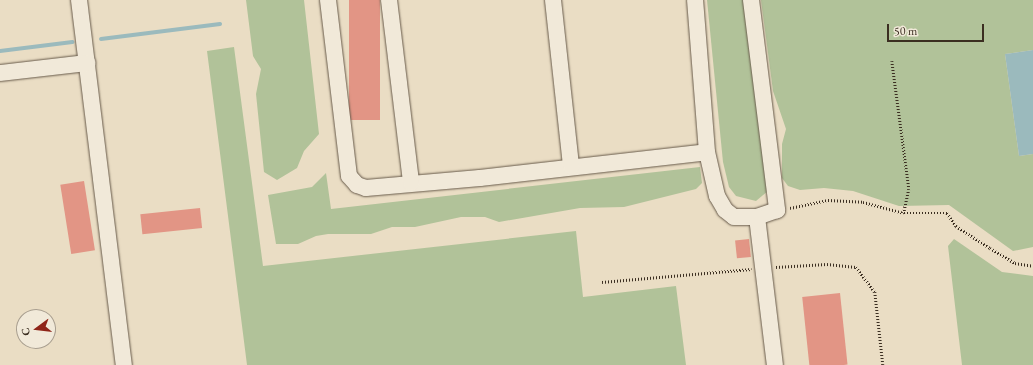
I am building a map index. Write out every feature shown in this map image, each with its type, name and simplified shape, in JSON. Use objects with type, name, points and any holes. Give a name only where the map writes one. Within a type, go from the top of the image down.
[{"type":"lane","points":[[79,0],[124,365]]},
{"type":"lane","points":[[328,0],[349,176],[357,185],[366,188],[480,178],[571,166],[708,152]]},
{"type":"lane","points":[[389,0],[412,183]]},
{"type":"lane","points":[[553,0],[571,166]]},
{"type":"lane","points":[[695,0],[708,152],[718,196],[725,210],[734,217],[757,217],[777,210],[752,0]]},
{"type":"lane","points":[[0,73],[86,63]]},
{"type":"lane","points":[[757,217],[774,365]]},
{"type":"path","points":[[892,61],[908,189],[904,213]]},
{"type":"path","points":[[777,210],[828,200],[863,202],[904,213],[946,213],[956,226],[996,252],[1015,263],[1033,266]]},
{"type":"green space","points":[[246,0],[304,0],[319,134],[304,151],[297,168],[277,180],[264,172],[256,94],[261,69],[253,56]]},
{"type":"green space","points":[[707,0],[744,0],[768,191],[756,201],[736,196],[729,187],[723,162]]},
{"type":"green space","points":[[761,0],[1033,0],[1033,50],[1005,54],[1019,156],[1033,154],[1033,247],[1013,251],[949,205],[899,206],[853,191],[824,188],[800,190],[788,186],[782,178],[782,144],[786,129],[773,91]]},
{"type":"green space","points":[[234,47],[263,266],[576,231],[583,297],[676,286],[686,365],[247,365],[207,51]]},
{"type":"green space","points":[[700,167],[702,183],[696,189],[624,207],[580,208],[499,222],[485,217],[461,217],[415,227],[392,227],[371,234],[328,234],[316,236],[298,244],[276,244],[268,195],[312,187],[326,173],[331,209]]},
{"type":"green space","points":[[954,239],[1002,272],[1033,276],[1033,365],[962,365],[948,246]]},
{"type":"water","points":[[1033,50],[1033,154],[1019,156],[1005,54]]},
{"type":"building","points":[[349,0],[380,0],[380,120],[349,120]]},
{"type":"building","points":[[84,181],[95,250],[71,254],[60,185]]},
{"type":"building","points":[[200,208],[202,228],[142,234],[140,214]]},
{"type":"building","points":[[749,239],[751,257],[737,258],[735,240]]},
{"type":"building","points":[[840,293],[848,365],[809,365],[802,297]]},
{"type":"waterway","points":[[101,39],[220,24]]},
{"type":"waterway","points":[[0,51],[72,42]]}]
